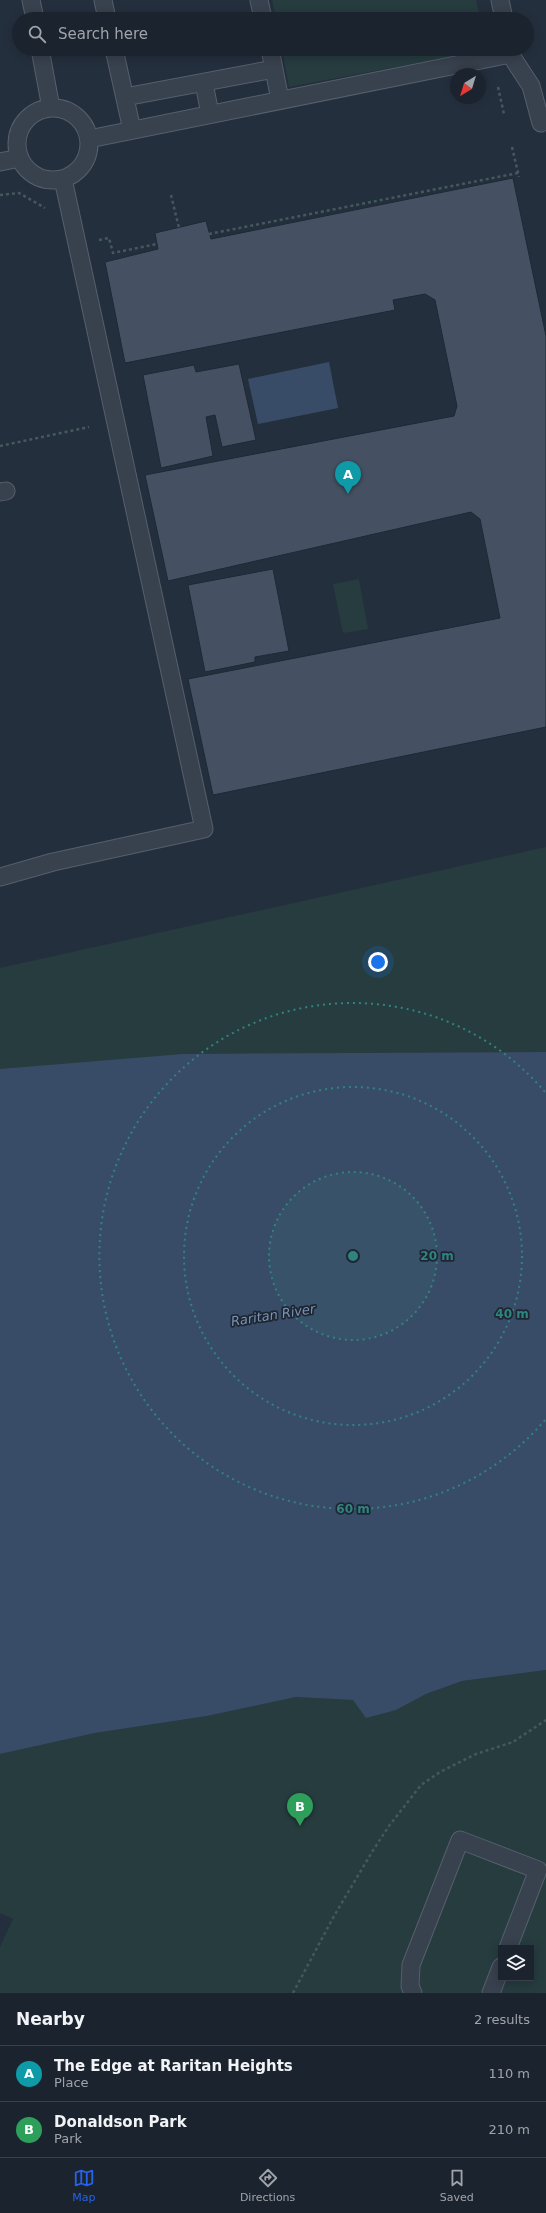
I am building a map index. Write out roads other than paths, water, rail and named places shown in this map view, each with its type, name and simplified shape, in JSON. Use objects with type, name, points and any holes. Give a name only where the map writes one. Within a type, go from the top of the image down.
[{"type":"lane","points":[[31,0],[34,12]]},
{"type":"lane","points":[[103,0],[106,12]]},
{"type":"lane","points":[[259,0],[262,12]]},
{"type":"lane","points":[[500,0],[503,12]]},
{"type":"lane","points":[[41,56],[51,108]]},
{"type":"lane","points":[[116,56],[132,130]]},
{"type":"lane","points":[[271,56],[280,100]]},
{"type":"lane","points":[[89,139],[487,56]]},
{"type":"lane","points":[[513,56],[531,86],[541,123]]},
{"type":"lane","points":[[125,97],[274,70]]},
{"type":"lane","points":[[204,83],[210,114]]},
{"type":"lane","points":[[51,108],[62,109],[72,113],[86,129],[89,139],[89,149],[86,160],[72,175],[63,179],[42,179],[25,167],[20,158],[17,147],[18,136],[22,125],[35,113],[51,108]]},
{"type":"lane","points":[[0,162],[20,158]]},
{"type":"lane","points":[[0,877],[53,862],[204,829],[63,179]]},
{"type":"lane","points":[[412,1993],[410,1986],[411,1965],[460,1840],[538,1870],[509,1945]]},
{"type":"lane","points":[[491,1993],[498,1975]]},
{"type":"water","points":[[329,362],[338,408],[258,424],[248,379]]},
{"type":"water","name":"Raritan River","points":[[546,1052],[546,1670],[462,1681],[426,1694],[396,1710],[366,1718],[353,1700],[296,1697],[207,1716],[95,1733],[0,1754],[0,1069],[183,1054]]},
{"type":"place","name":"The Edge at Raritan Heights","points":[[348,494]]},
{"type":"place","name":"Donaldson Park","points":[[300,1826]]}]
